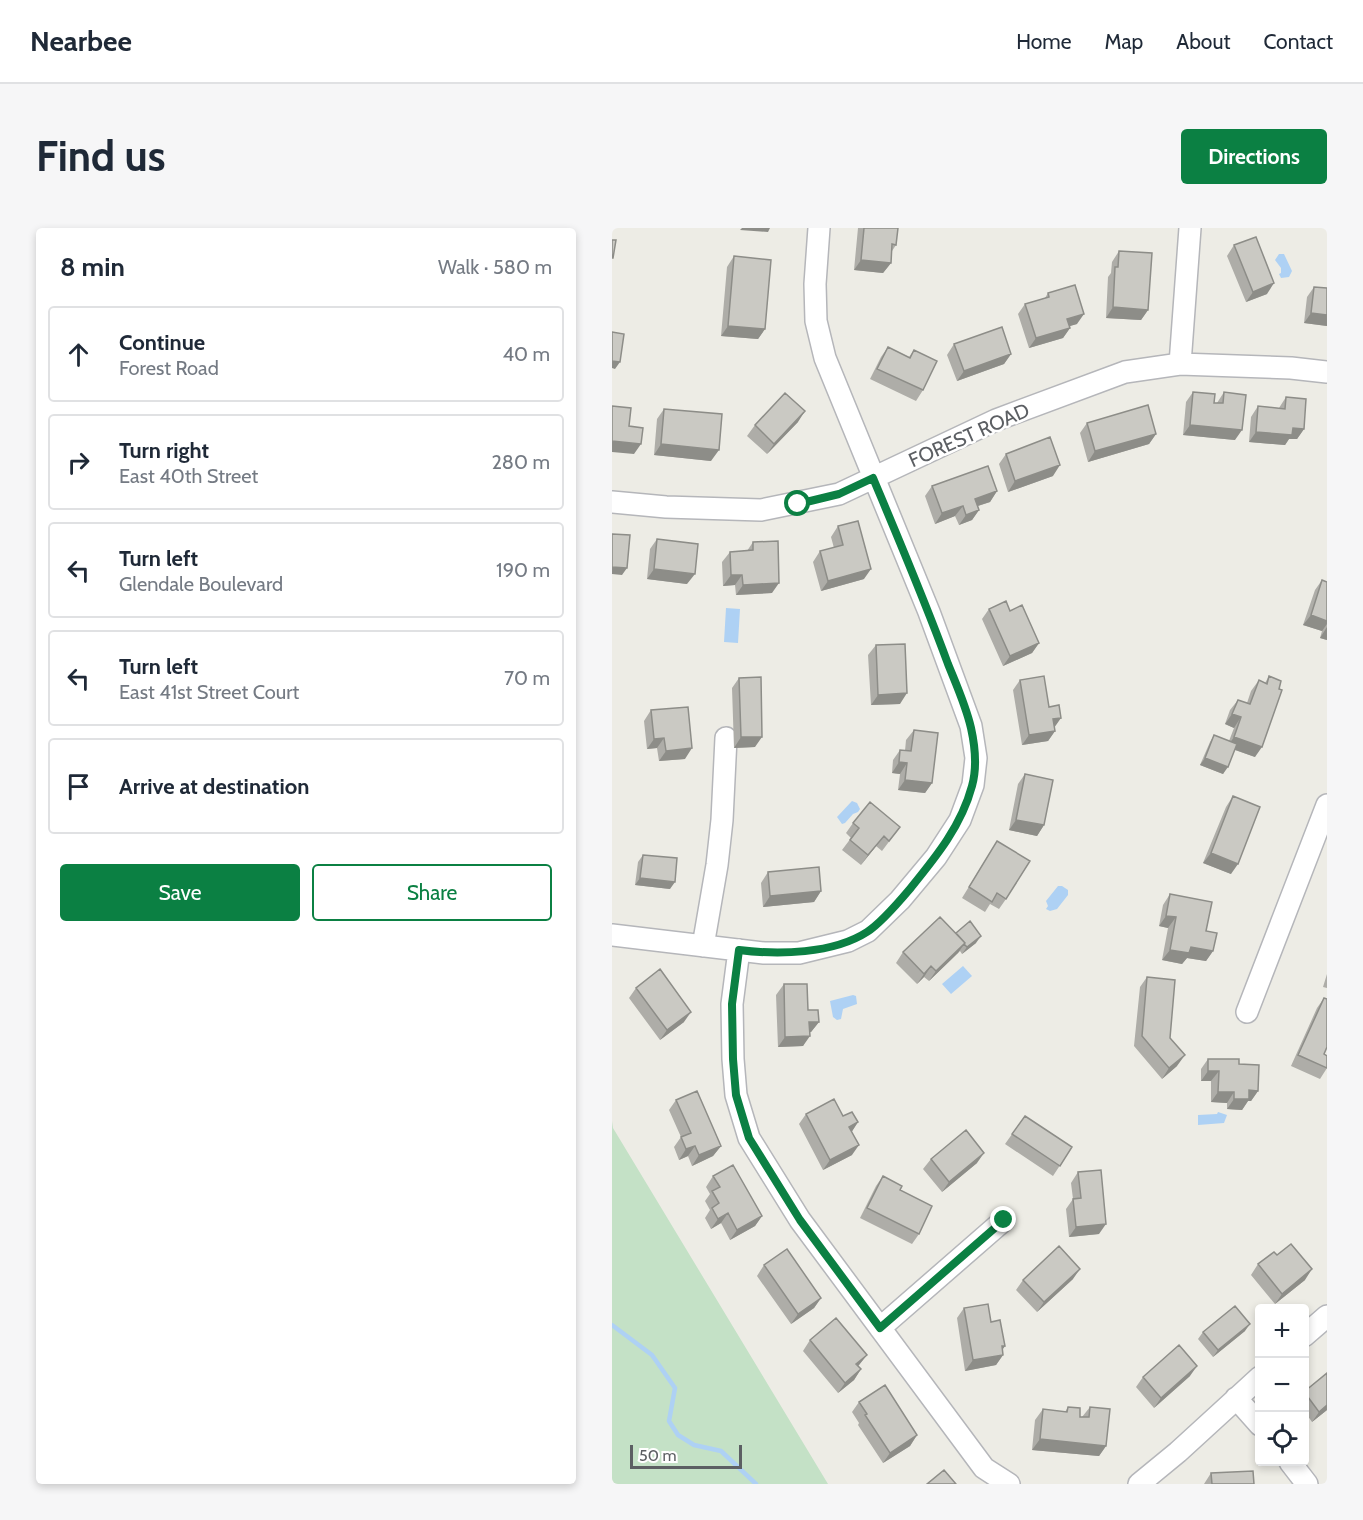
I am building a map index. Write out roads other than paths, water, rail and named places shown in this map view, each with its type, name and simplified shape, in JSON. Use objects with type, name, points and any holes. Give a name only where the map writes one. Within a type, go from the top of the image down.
[{"type":"street","points":[[612,935],[764,953],[799,953],[848,941],[868,931],[900,900],[936,857],[960,820],[973,785],[975,758],[971,726],[929,612],[825,358],[816,321],[815,284],[819,228]]},
{"type":"street","points":[[1180,364],[1190,228]]},
{"type":"street","name":"FOREST ROAD","points":[[612,502],[666,507],[761,510],[839,494],[1007,416],[1125,372],[1180,364],[1291,368],[1327,372]]},
{"type":"street","points":[[703,946],[722,820],[726,738]]},
{"type":"street","points":[[1247,1012],[1327,805]]},
{"type":"street","points":[[739,950],[732,1004],[733,1059],[736,1095],[749,1138],[800,1220],[984,1468],[1009,1484]]},
{"type":"street","points":[[880,1328],[1004,1220]]},
{"type":"street","points":[[1309,1332],[1327,1316]]},
{"type":"street","points":[[1139,1484],[1255,1381]]},
{"type":"street","points":[[1236,1398],[1255,1419]]},
{"type":"street","points":[[1294,1466],[1307,1484]]},
{"type":"water","points":[[1279,254],[1284,254],[1292,271],[1289,277],[1281,278],[1279,274],[1281,268],[1275,260]]},
{"type":"water","points":[[726,608],[740,609],[738,643],[724,642]]},
{"type":"water","points":[[852,801],[857,803],[860,809],[842,824],[837,817]]},
{"type":"water","points":[[1058,886],[1068,890],[1068,895],[1057,909],[1050,911],[1046,909],[1048,906],[1046,901]]},
{"type":"water","points":[[963,966],[972,976],[951,994],[942,984]]},
{"type":"water","points":[[856,996],[857,1004],[843,1009],[841,1019],[837,1020],[833,1017],[830,1001]]},
{"type":"water","points":[[1218,1112],[1227,1115],[1224,1123],[1198,1125],[1198,1115],[1217,1114]]},
{"type":"waterway","points":[[612,1325],[652,1355],[675,1388],[669,1421],[678,1435],[694,1445],[721,1451],[756,1484]]}]
